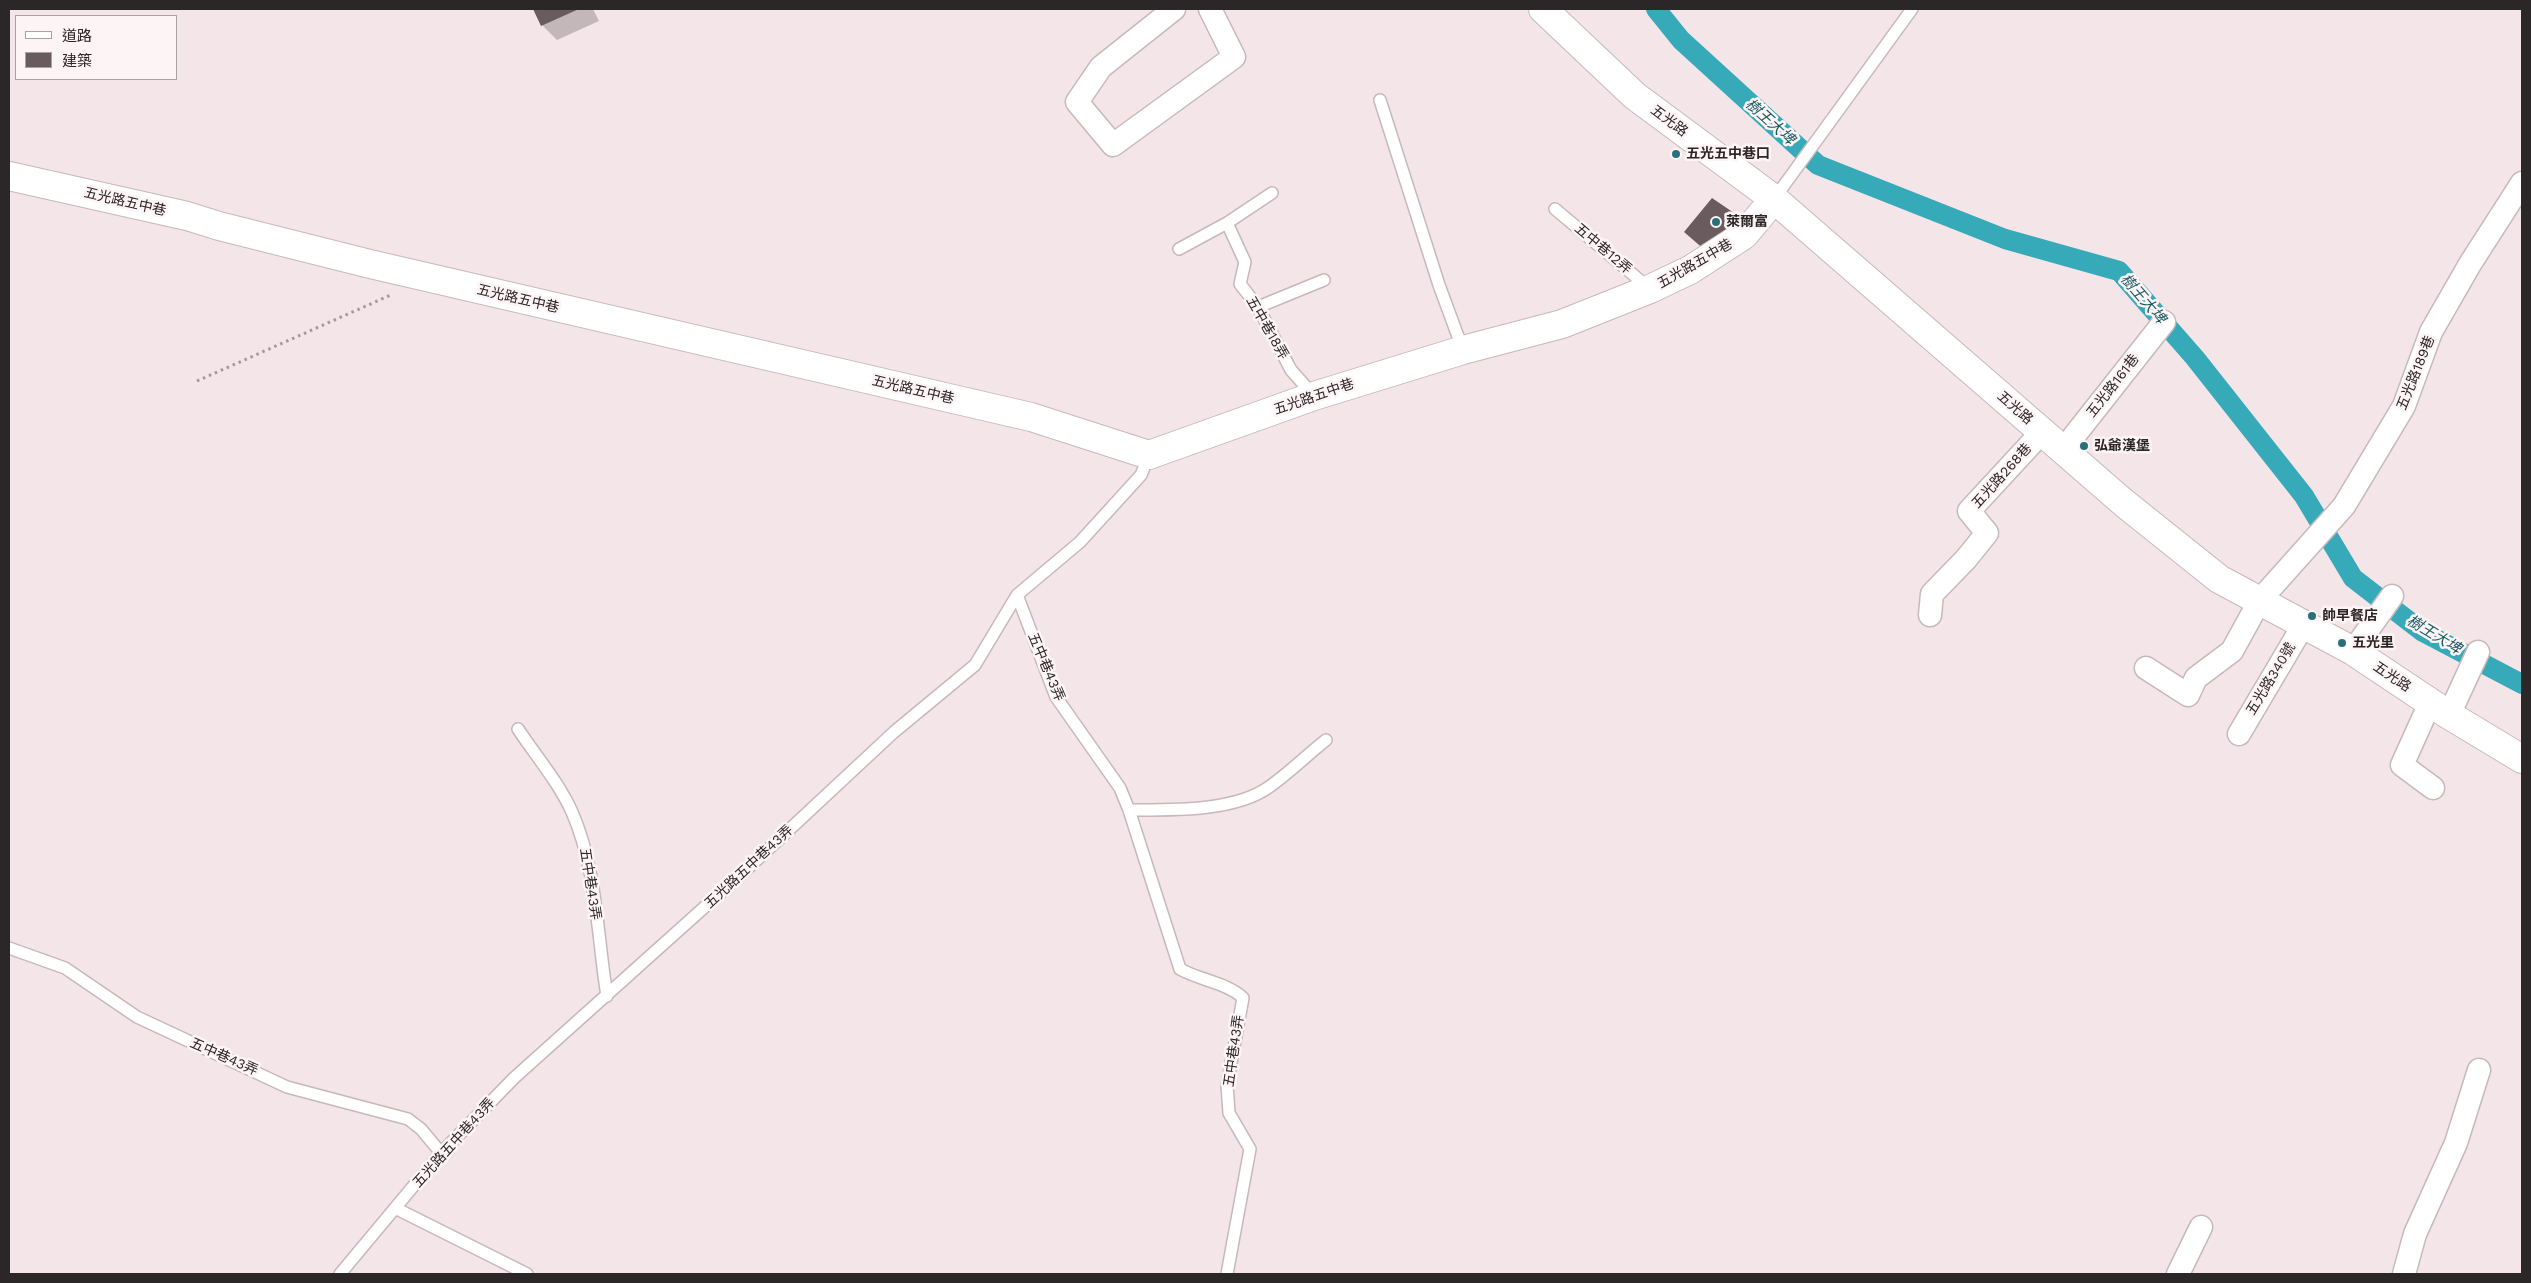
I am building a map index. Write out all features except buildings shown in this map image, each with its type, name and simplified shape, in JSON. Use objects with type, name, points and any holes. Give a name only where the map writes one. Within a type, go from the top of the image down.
[{"type":"street","points":[[1174,9],[1102,67],[1077,102],[1114,145],[1234,57],[1210,9]]},
{"type":"street","name":"五光路","points":[[1543,9],[1635,96],[1774,199],[2063,450],[2219,579],[2353,651],[2439,709],[2522,759]]},
{"type":"street","name":"五光路五中巷","points":[[9,176],[187,216],[219,226],[429,278],[1031,418],[1149,456],[1314,396],[1463,350],[1562,324],[1650,289],[1690,270],[1744,235],[1774,199]]},
{"type":"street","name":"五光路189巷","points":[[2146,668],[2188,696],[2196,678],[2232,651],[2260,600],[2344,506],[2404,406],[2431,332],[2470,264],[2522,183]]},
{"type":"street","name":"五光路161巷","points":[[2063,450],[2164,322]]},
{"type":"street","name":"五光路268巷","points":[[1930,615],[1932,594],[1966,559],[1987,533],[1969,511],[2042,432]]},
{"type":"street","points":[[2353,651],[2392,596]]},
{"type":"street","name":"五光路340號","points":[[2239,734],[2304,624]]},
{"type":"street","points":[[2433,788],[2402,765],[2478,652]]},
{"type":"street","points":[[2404,1274],[2415,1234],[2456,1143],[2479,1070]]},
{"type":"street","points":[[2178,1274],[2201,1227]]},
{"type":"lane","points":[[1774,199],[1912,9]]},
{"type":"lane","points":[[1380,100],[1439,285],[1463,350]]},
{"type":"lane","points":[[1179,249],[1226,223],[1272,193]]},
{"type":"lane","name":"五中巷12弄","points":[[1555,209],[1650,289]]},
{"type":"lane","name":"五中巷18弄","points":[[1226,223],[1245,262],[1240,284],[1258,306],[1291,370],[1314,396]]},
{"type":"lane","points":[[1258,306],[1324,280]]},
{"type":"lane","name":"五光路五中巷43弄","points":[[340,1274],[441,1153],[514,1078],[607,996],[894,732],[975,665],[1017,595],[1080,542],[1141,475],[1149,456]]},
{"type":"lane","name":"五中巷43弄","points":[[1017,595],[1056,697],[1120,788],[1129,810],[1180,969],[1193,977],[1237,992],[1243,998],[1227,1085],[1229,1113],[1250,1149],[1227,1274]]},
{"type":"lane","name":"五中巷43弄","points":[[518,729],[572,810],[582,837],[588,861],[607,996]]},
{"type":"lane","points":[[1129,810],[1168,810],[1222,804],[1243,799],[1268,788],[1326,740]]},
{"type":"lane","name":"五中巷43弄","points":[[9,948],[65,968],[137,1017],[288,1087],[408,1119],[421,1129],[441,1153]]},
{"type":"lane","points":[[395,1208],[527,1274]]},
{"type":"path","points":[[197,381],[429,278]]},
{"type":"waterway","name":"樹王大埤","points":[[1656,9],[1681,40],[1818,165],[2005,239],[2119,271],[2195,358],[2304,496],[2353,578],[2423,632],[2522,684]]},
{"type":"place","name":"五光五中巷口","points":[[1676,154]]},
{"type":"place","name":"萊爾富","points":[[1716,222]]},
{"type":"place","name":"弘爺漢堡","points":[[2084,446]]},
{"type":"place","name":"帥早餐店","points":[[2312,616]]},
{"type":"place","name":"五光里","points":[[2342,643]]}]
